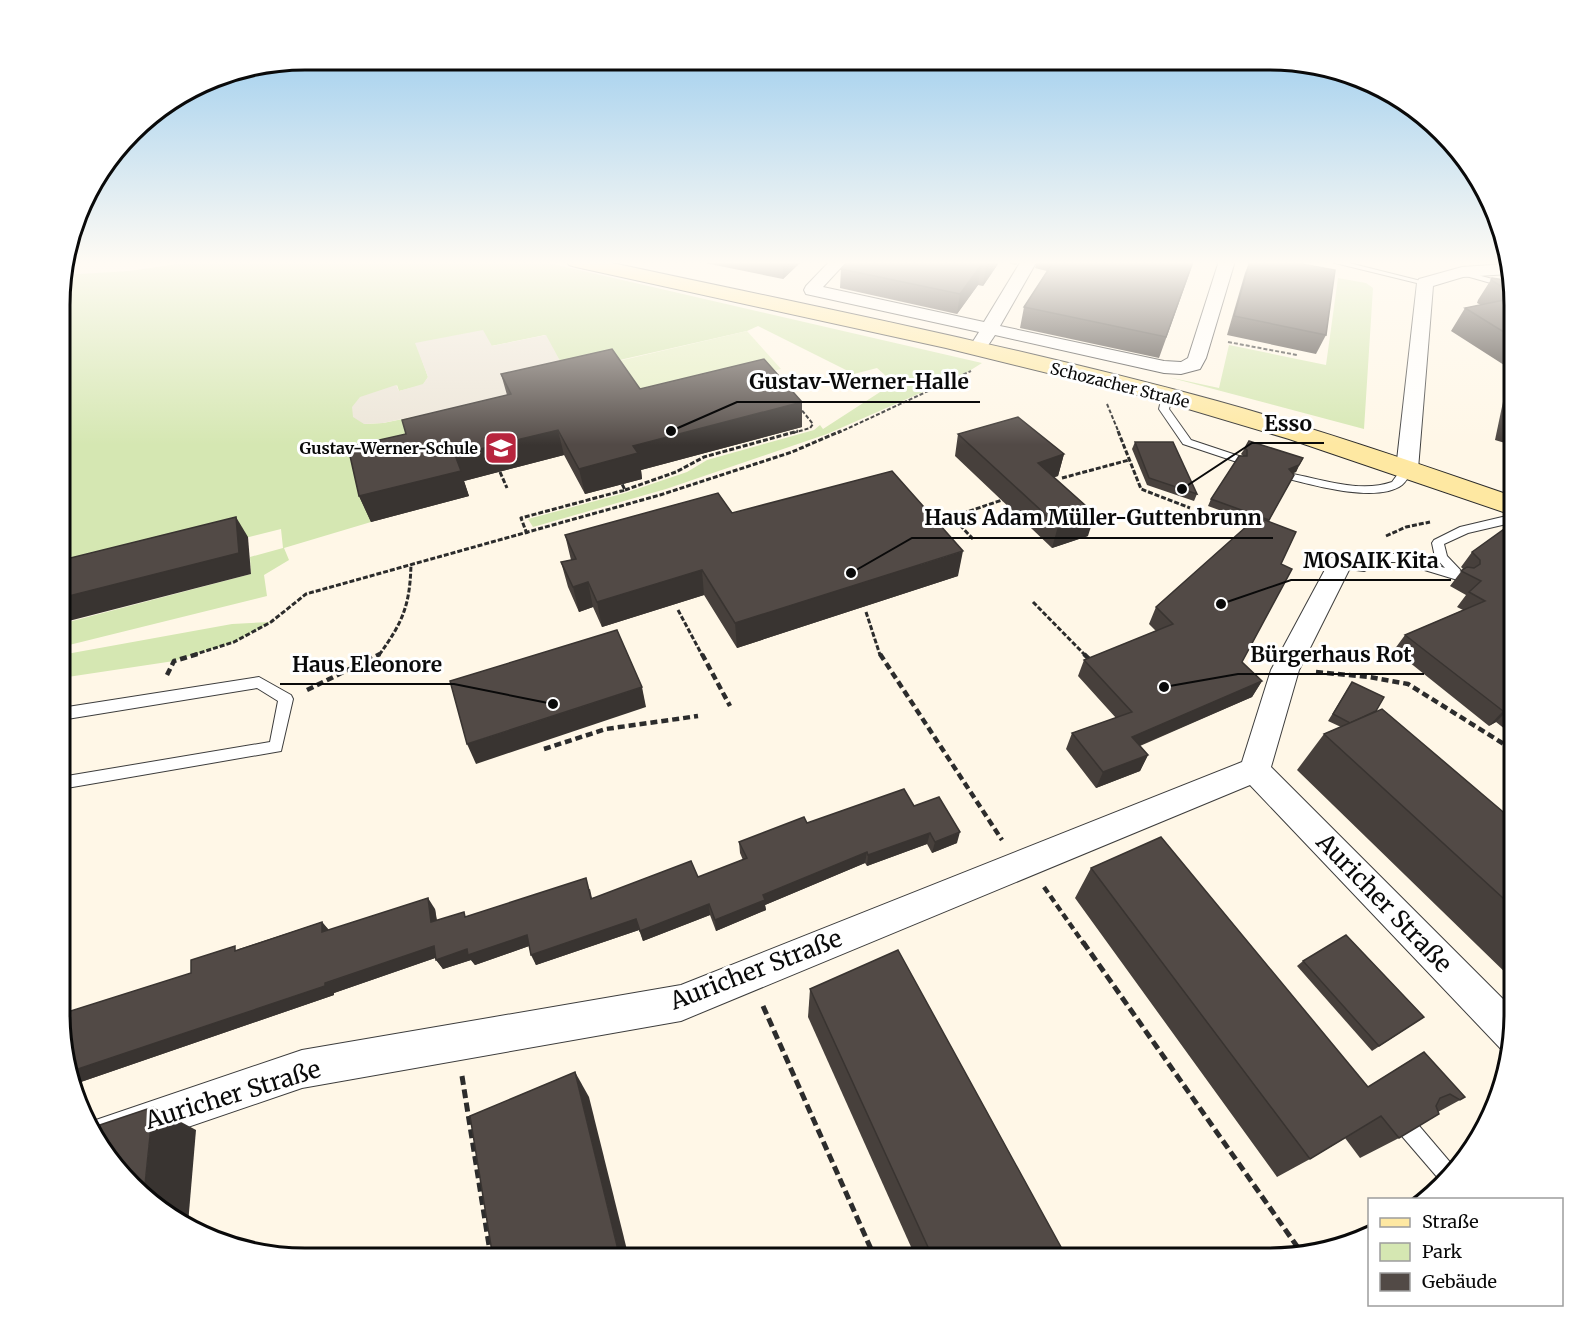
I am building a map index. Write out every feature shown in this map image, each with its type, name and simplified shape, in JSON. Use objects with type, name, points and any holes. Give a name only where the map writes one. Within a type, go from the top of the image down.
[{"type":"main road","name":"Schozacher Straße","points":[[852,323],[1097,378],[1331,444],[1407,469],[1504,514]]},
{"type":"street","points":[[961,323],[1164,367],[1181,368],[1193,365],[1207,323]]},
{"type":"street","points":[[976,350],[995,323]]},
{"type":"street","points":[[1407,469],[1421,323]]},
{"type":"street","points":[[1255,770],[1285,670],[1340,564]]},
{"type":"street","name":"Auricher Straße","points":[[105,1136],[302,1069],[681,1003],[1255,770],[1504,1026]]},
{"type":"lane","points":[[1167,396],[1164,409],[1186,442],[1238,459]]},
{"type":"lane","points":[[1293,477],[1369,489],[1389,487],[1399,483],[1407,469]]},
{"type":"lane","points":[[1340,564],[1364,567],[1380,558],[1398,558],[1461,577],[1441,557],[1438,543],[1448,534],[1504,516]]},
{"type":"lane","points":[[70,713],[259,682],[286,699],[276,747],[70,781]]},
{"type":"lane","points":[[1408,1128],[1443,1170]]},
{"type":"path","points":[[1202,337],[1297,355]]},
{"type":"path","points":[[154,699],[174,661],[234,642],[271,622],[306,594],[527,534],[660,495],[792,452],[966,373]]},
{"type":"path","points":[[1097,378],[1141,489],[1190,508]]},
{"type":"path","points":[[527,534],[521,518],[625,490],[676,472],[704,457],[810,428],[813,424],[800,408]]},
{"type":"path","points":[[1062,478],[1129,460]]},
{"type":"path","points":[[500,472],[507,488]]},
{"type":"path","points":[[622,484],[625,490]]},
{"type":"path","points":[[973,540],[956,521],[961,514],[1011,497]]},
{"type":"path","points":[[1384,536],[1406,527],[1439,519]]},
{"type":"path","points":[[286,699],[378,656],[395,633],[411,596],[411,564]]},
{"type":"path","points":[[1033,602],[1098,668]]},
{"type":"path","points":[[678,610],[730,706]]},
{"type":"path","points":[[866,612],[881,657],[1023,864],[1296,1245]]},
{"type":"path","points":[[1285,670],[1369,677],[1408,684],[1504,744]]},
{"type":"path","points":[[544,749],[606,729],[698,716]]},
{"type":"path","points":[[749,975],[871,1248]]},
{"type":"path","points":[[457,1042],[489,1248]]},
{"type":"green space","points":[[70,323],[807,323],[982,363],[966,373],[827,434],[666,489],[533,527],[528,519],[625,493],[687,472],[707,460],[814,430],[820,425],[823,429],[894,383],[877,368],[854,374],[758,326],[747,331],[611,362],[572,383],[545,335],[491,346],[416,343],[428,377],[423,385],[399,391],[397,385],[364,424],[383,423],[433,413],[359,473],[371,522],[284,548],[289,560],[264,575],[267,596],[70,645],[70,622],[251,574],[250,557],[283,548],[281,529],[70,583]]},
{"type":"green space","points":[[1332,323],[1371,323],[1364,429],[1168,377],[1219,388],[1229,345],[1326,365]]},
{"type":"green space","points":[[747,331],[781,369],[637,405],[610,363]]},
{"type":"green space","points":[[271,622],[234,642],[174,661],[70,677],[70,653],[232,624]]},
{"type":"shaded area","points":[[483,330],[492,346],[546,335],[572,383],[383,423],[364,424],[353,417],[352,407],[360,397],[396,385],[399,391],[423,384],[428,377],[415,343]]},
{"type":"building","points":[[1097,323],[1171,323],[1166,337]]},
{"type":"building","points":[[1266,323],[1328,323],[1326,335]]},
{"type":"building","points":[[1488,323],[1504,323],[1504,332]]},
{"type":"building","points":[[612,349],[640,389],[764,359],[802,402],[633,446],[638,453],[579,469],[558,430],[455,455],[461,471],[359,496],[348,447],[406,434],[402,420],[511,394],[501,374]]},
{"type":"building","points":[[1018,417],[1064,454],[1038,463],[1095,514],[1058,526],[958,434]]},
{"type":"building","points":[[1249,441],[1303,458],[1299,465],[1289,469],[1294,475],[1269,520],[1211,499],[1239,456],[1247,456],[1245,448]]},
{"type":"building","points":[[1135,442],[1173,442],[1197,494],[1149,478]]},
{"type":"building","points":[[892,471],[963,551],[735,623],[702,570],[597,602],[588,582],[573,587],[561,562],[576,559],[565,535],[718,493],[732,513]]},
{"type":"building","points":[[236,517],[239,553],[70,596],[70,558]]},
{"type":"building","points":[[1257,517],[1296,532],[1281,564],[1292,569],[1242,662],[1262,681],[1132,737],[1148,755],[1103,772],[1072,733],[1132,712],[1084,660],[1173,624],[1156,607]]},
{"type":"building","points":[[1504,529],[1503,711],[1405,635],[1485,601],[1469,592],[1481,581],[1461,571],[1480,564],[1480,560],[1472,552]]},
{"type":"building","points":[[617,630],[642,687],[467,744],[450,681]]},
{"type":"building","points":[[1352,682],[1384,697],[1376,711],[1350,723],[1333,714]]},
{"type":"building","points":[[1382,709],[1504,813],[1504,899],[1324,734]]},
{"type":"building","points":[[904,789],[914,806],[939,797],[960,832],[935,842],[930,833],[868,855],[867,852],[763,895],[765,900],[715,920],[709,904],[640,931],[636,919],[531,955],[527,935],[468,955],[467,949],[436,960],[434,946],[325,983],[325,986],[78,1069],[70,1011],[191,973],[191,960],[235,946],[235,951],[322,922],[322,932],[428,898],[431,922],[464,912],[465,917],[586,878],[591,899],[691,861],[698,877],[747,858],[739,842],[804,817],[807,823]]},
{"type":"building","points":[[1161,837],[1368,1087],[1424,1052],[1465,1097],[1460,1100],[1450,1094],[1440,1098],[1436,1106],[1439,1114],[1399,1138],[1381,1116],[1310,1159],[1091,868]]},
{"type":"building","points":[[1346,935],[1424,1017],[1379,1046],[1303,961]]},
{"type":"building","points":[[898,950],[1062,1248],[928,1248],[810,989]]},
{"type":"building","points":[[575,1072],[618,1248],[491,1248],[470,1116]]},
{"type":"building","points":[[153,1107],[145,1184],[119,1155],[100,1125]]},
{"type":"place","name":"Gustav-Werner-Halle","points":[[671,431]]},
{"type":"place","name":"Gustav-Werner-Schule","points":[[501,448]]},
{"type":"place","name":"Esso","points":[[1182,489]]},
{"type":"place","name":"Haus Adam Müller-Guttenbrunn","points":[[851,573]]},
{"type":"place","name":"MOSAIK Kita","points":[[1221,604]]},
{"type":"place","name":"Bürgerhaus Rot","points":[[1164,687]]},
{"type":"place","name":"Haus Eleonore","points":[[553,704]]}]
